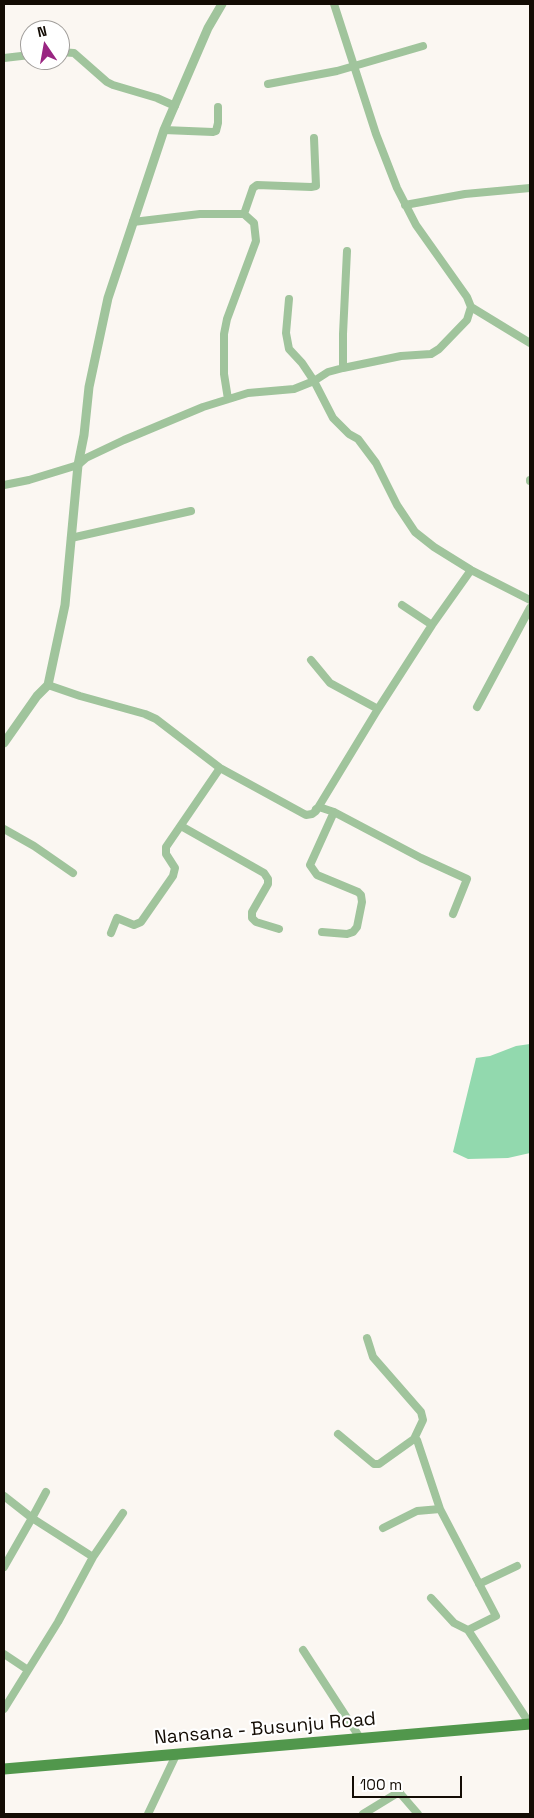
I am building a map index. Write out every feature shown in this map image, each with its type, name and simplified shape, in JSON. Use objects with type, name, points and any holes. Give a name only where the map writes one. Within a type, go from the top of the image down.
[{"type":"main road","name":"Nansana - Busunju Road","points":[[4,1769],[530,1724]]},
{"type":"street","points":[[4,743],[37,696],[48,685],[65,605],[78,465],[84,435],[89,387],[108,298],[164,130],[208,28],[222,4]]},
{"type":"street","points":[[334,4],[376,134],[405,205],[416,226],[467,297],[471,307],[530,343]]},
{"type":"street","points":[[268,84],[316,76],[423,46]]},
{"type":"street","points":[[70,53],[74,53],[107,82],[157,98],[175,106]]},
{"type":"street","points":[[4,58],[20,56]]},
{"type":"street","points":[[164,130],[212,132],[216,130],[218,123],[218,107]]},
{"type":"street","points":[[244,214],[253,188],[257,185],[316,186],[314,138]]},
{"type":"street","points":[[405,205],[465,194],[530,188]]},
{"type":"street","points":[[133,222],[200,214],[244,214],[254,224],[256,234],[249,261],[227,319],[224,334],[224,374],[228,399]]},
{"type":"street","points":[[343,368],[347,251]]},
{"type":"street","points":[[288,299],[287,342],[290,349],[314,381],[333,418],[349,434],[358,439],[376,463],[398,505],[415,532],[434,548],[471,570],[530,600]]},
{"type":"street","points":[[4,485],[29,480],[78,465],[86,458],[116,443],[203,407],[228,399],[248,393],[294,389],[314,381],[328,372],[343,368],[401,356],[424,356],[434,353],[465,322],[471,307]]},
{"type":"street","points":[[71,538],[192,511]]},
{"type":"street","points":[[48,685],[156,719],[220,768],[306,815],[314,813],[432,625],[471,570]]},
{"type":"street","points":[[402,606],[432,625]]},
{"type":"street","points":[[477,707],[530,608]]},
{"type":"street","points":[[311,660],[330,683],[378,709]]},
{"type":"street","points":[[111,933],[117,918],[134,925],[141,922],[173,876],[175,868],[165,850],[220,768]]},
{"type":"street","points":[[316,808],[319,807],[334,812],[421,858],[467,879],[453,914]]},
{"type":"street","points":[[322,932],[347,934],[353,932],[357,927],[362,902],[358,892],[316,875],[310,865],[334,812]]},
{"type":"street","points":[[182,826],[264,873],[268,879],[268,884],[252,912],[252,918],[256,922],[278,929]]},
{"type":"street","points":[[4,829],[34,846],[73,873]]},
{"type":"street","points":[[338,1434],[374,1464],[379,1464],[414,1439],[423,1420],[423,1416],[372,1357],[367,1338]]},
{"type":"street","points":[[414,1439],[418,1440],[440,1509],[496,1616],[468,1630]]},
{"type":"street","points":[[4,1567],[46,1492]]},
{"type":"street","points":[[4,1496],[32,1518],[93,1557]]},
{"type":"street","points":[[383,1528],[417,1511],[440,1509]]},
{"type":"street","points":[[4,1709],[58,1622],[93,1557],[123,1513]]},
{"type":"street","points":[[479,1584],[516,1566]]},
{"type":"street","points":[[432,1598],[454,1623],[468,1630],[530,1724]]},
{"type":"street","points":[[303,1650],[360,1738]]},
{"type":"street","points":[[4,1654],[28,1670]]},
{"type":"street","points":[[148,1814],[176,1755]]},
{"type":"street","points":[[363,1814],[399,1792],[418,1814]]},
{"type":"green space","points":[[530,1044],[530,1153],[508,1158],[468,1159],[453,1152],[476,1058],[490,1056],[516,1046]]}]
